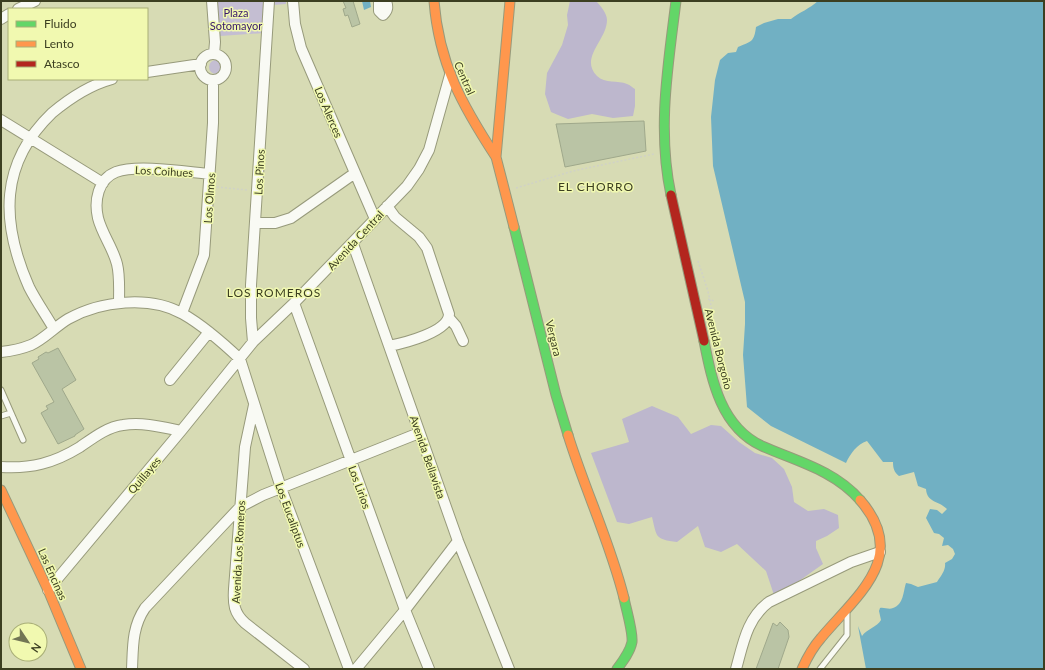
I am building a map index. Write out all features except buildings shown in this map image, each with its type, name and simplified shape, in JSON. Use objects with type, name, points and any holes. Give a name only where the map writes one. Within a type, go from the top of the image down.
[{"type":"street","points":[[20,8],[34,1]]},
{"type":"street","name":"Los Pinos","points":[[253,342],[251,285],[269,1]]},
{"type":"street","points":[[379,1],[379,11],[383,15],[388,7],[386,1]]},
{"type":"street","name":"Central","points":[[434,1],[439,39],[450,75],[474,124],[496,157]]},
{"type":"street","name":"Vergara","points":[[510,1],[496,157],[556,395],[577,463],[615,566],[624,598],[632,641],[628,653],[618,668]]},
{"type":"street","name":"Avenida Borgoño","points":[[676,1],[664,101],[665,152],[669,185],[707,356],[714,385],[722,408],[731,422],[753,442],[824,471],[854,494],[866,507],[876,524],[880,542],[879,562],[873,577],[812,651],[802,669]]},
{"type":"street","points":[[212,2],[215,42],[214,54]]},
{"type":"street","name":"Los Alerces","points":[[296,2],[295,24],[301,48],[374,219]]},
{"type":"street","points":[[214,54],[218,55],[224,60],[226,67],[224,75],[213,80],[203,75],[201,71],[201,64],[206,57],[214,54]]},
{"type":"street","points":[[148,72],[201,64]]},
{"type":"street","name":"Avenida Central","points":[[240,360],[253,342],[294,304],[407,186],[424,160],[428,150],[450,75]]},
{"type":"street","points":[[54,328],[30,288],[11,238],[6,210],[7,188],[12,167],[22,147],[41,123],[83,90],[109,80]]},
{"type":"street","name":"Los Olmos","points":[[182,313],[204,255],[213,123],[213,80]]},
{"type":"street","points":[[1,120],[103,183],[97,200],[98,218],[116,263],[119,303]]},
{"type":"street","name":"Los Coihues","points":[[103,183],[108,177],[117,172],[133,169],[210,174]]},
{"type":"street","points":[[256,223],[275,223],[292,218],[355,173]]},
{"type":"street","points":[[387,206],[395,216],[419,237],[427,248],[449,314],[448,322],[438,330],[404,343],[389,346]]},
{"type":"street","name":"Avenida Bellavista","points":[[353,244],[458,541],[509,669]]},
{"type":"street","points":[[1,352],[12,351],[32,345],[54,328],[70,318],[88,310],[119,303],[132,302],[158,305],[182,313],[209,332],[240,360]]},
{"type":"street","name":"Los Lirios","points":[[294,304],[405,610],[429,669]]},
{"type":"street","points":[[449,318],[456,326],[463,341]]},
{"type":"street","points":[[170,380],[209,332]]},
{"type":"street","name":"Los Eucaliptus","points":[[240,360],[281,488],[349,669]]},
{"type":"street","name":"Quillayes","points":[[48,590],[240,360]]},
{"type":"street","name":"Avenida Los Romeros","points":[[254,403],[245,447],[233,602],[238,617],[304,669]]},
{"type":"street","points":[[1,467],[28,467],[46,464],[78,448],[109,428],[123,424],[143,424],[181,431]]},
{"type":"street","points":[[132,669],[133,636],[141,614],[240,507],[263,495],[420,433]]},
{"type":"street","name":"Las Encinas","points":[[1,490],[48,590],[81,669]]},
{"type":"street","points":[[356,669],[405,610],[458,541]]},
{"type":"street","points":[[736,669],[750,624],[756,614],[769,602],[851,562],[880,552]]},
{"type":"lane","points":[[1,390],[23,440]]},
{"type":"lane","points":[[1,416],[11,413]]},
{"type":"lane","points":[[820,669],[847,635],[847,610]]},
{"type":"path","points":[[212,2],[247,31],[267,30]]},
{"type":"path","points":[[505,191],[573,171],[665,152]]},
{"type":"path","points":[[209,187],[258,191]]},
{"type":"path","points":[[697,258],[712,312],[710,322]]},
{"type":"green space","name":"Plaza Sotomayor","points":[[217,1],[286,1],[286,4],[273,5],[264,33],[220,36]]},
{"type":"green space","points":[[213,60],[219,60],[223,64],[223,70],[219,74],[213,74],[209,70],[209,64]]},
{"type":"shaded area","points":[[570,1],[596,1],[605,12],[607,17],[606,27],[592,56],[592,69],[597,76],[604,80],[628,84],[635,89],[635,106],[633,116],[613,118],[592,114],[568,119],[551,112],[545,94],[547,73],[562,45],[568,25],[567,15]]},
{"type":"shaded area","points":[[652,406],[678,417],[691,434],[711,425],[721,426],[739,442],[755,453],[772,458],[784,469],[792,487],[794,502],[808,511],[824,509],[838,515],[839,528],[816,541],[816,548],[823,564],[775,598],[766,571],[737,544],[721,552],[705,547],[698,526],[677,542],[665,540],[656,533],[652,517],[629,524],[617,522],[591,453],[629,442],[622,419]]},
{"type":"water","points":[[362,1],[370,1],[371,7],[364,10]]},
{"type":"water","points":[[818,1],[1044,1],[1044,669],[866,669],[858,626],[862,636],[877,624],[881,620],[879,611],[880,608],[891,609],[897,606],[901,601],[906,583],[918,587],[937,582],[944,571],[945,563],[952,559],[955,554],[953,549],[948,545],[942,546],[944,538],[939,534],[934,533],[926,518],[930,509],[937,510],[942,514],[947,509],[928,497],[926,489],[918,486],[914,472],[899,476],[894,470],[893,462],[883,462],[867,441],[860,444],[854,450],[846,463],[771,426],[747,407],[743,355],[745,302],[713,166],[711,117],[715,80],[720,60],[728,53],[736,52],[738,47],[752,40],[756,27],[778,19],[791,19]]},
{"type":"traffic: fast","points":[[671,195],[667,171],[664,122],[667,74],[676,1]]},
{"type":"traffic: fast","points":[[514,227],[556,395],[568,435]]},
{"type":"traffic: fast","points":[[704,341],[715,387],[728,415],[737,427],[748,438],[762,446],[814,467],[827,474],[850,490],[860,500]]},
{"type":"traffic: fast","points":[[617,669],[628,653],[632,642],[624,598]]},
{"type":"traffic: slow","points":[[434,1],[441,45],[454,83],[473,120],[496,157]]},
{"type":"traffic: slow","points":[[510,1],[496,157],[514,227]]},
{"type":"traffic: slow","points":[[568,435],[605,536],[624,598]]},
{"type":"traffic: slow","points":[[1,490],[48,590],[81,669]]},
{"type":"traffic: slow","points":[[802,669],[818,641],[862,590],[873,574],[879,557],[880,540],[874,521],[860,500]]},
{"type":"traffic: jam","points":[[671,195],[704,341]]},
{"type":"district","name":"EL CHORRO","points":[[596,186]]},
{"type":"district","name":"LOS ROMEROS","points":[[274,292]]}]
